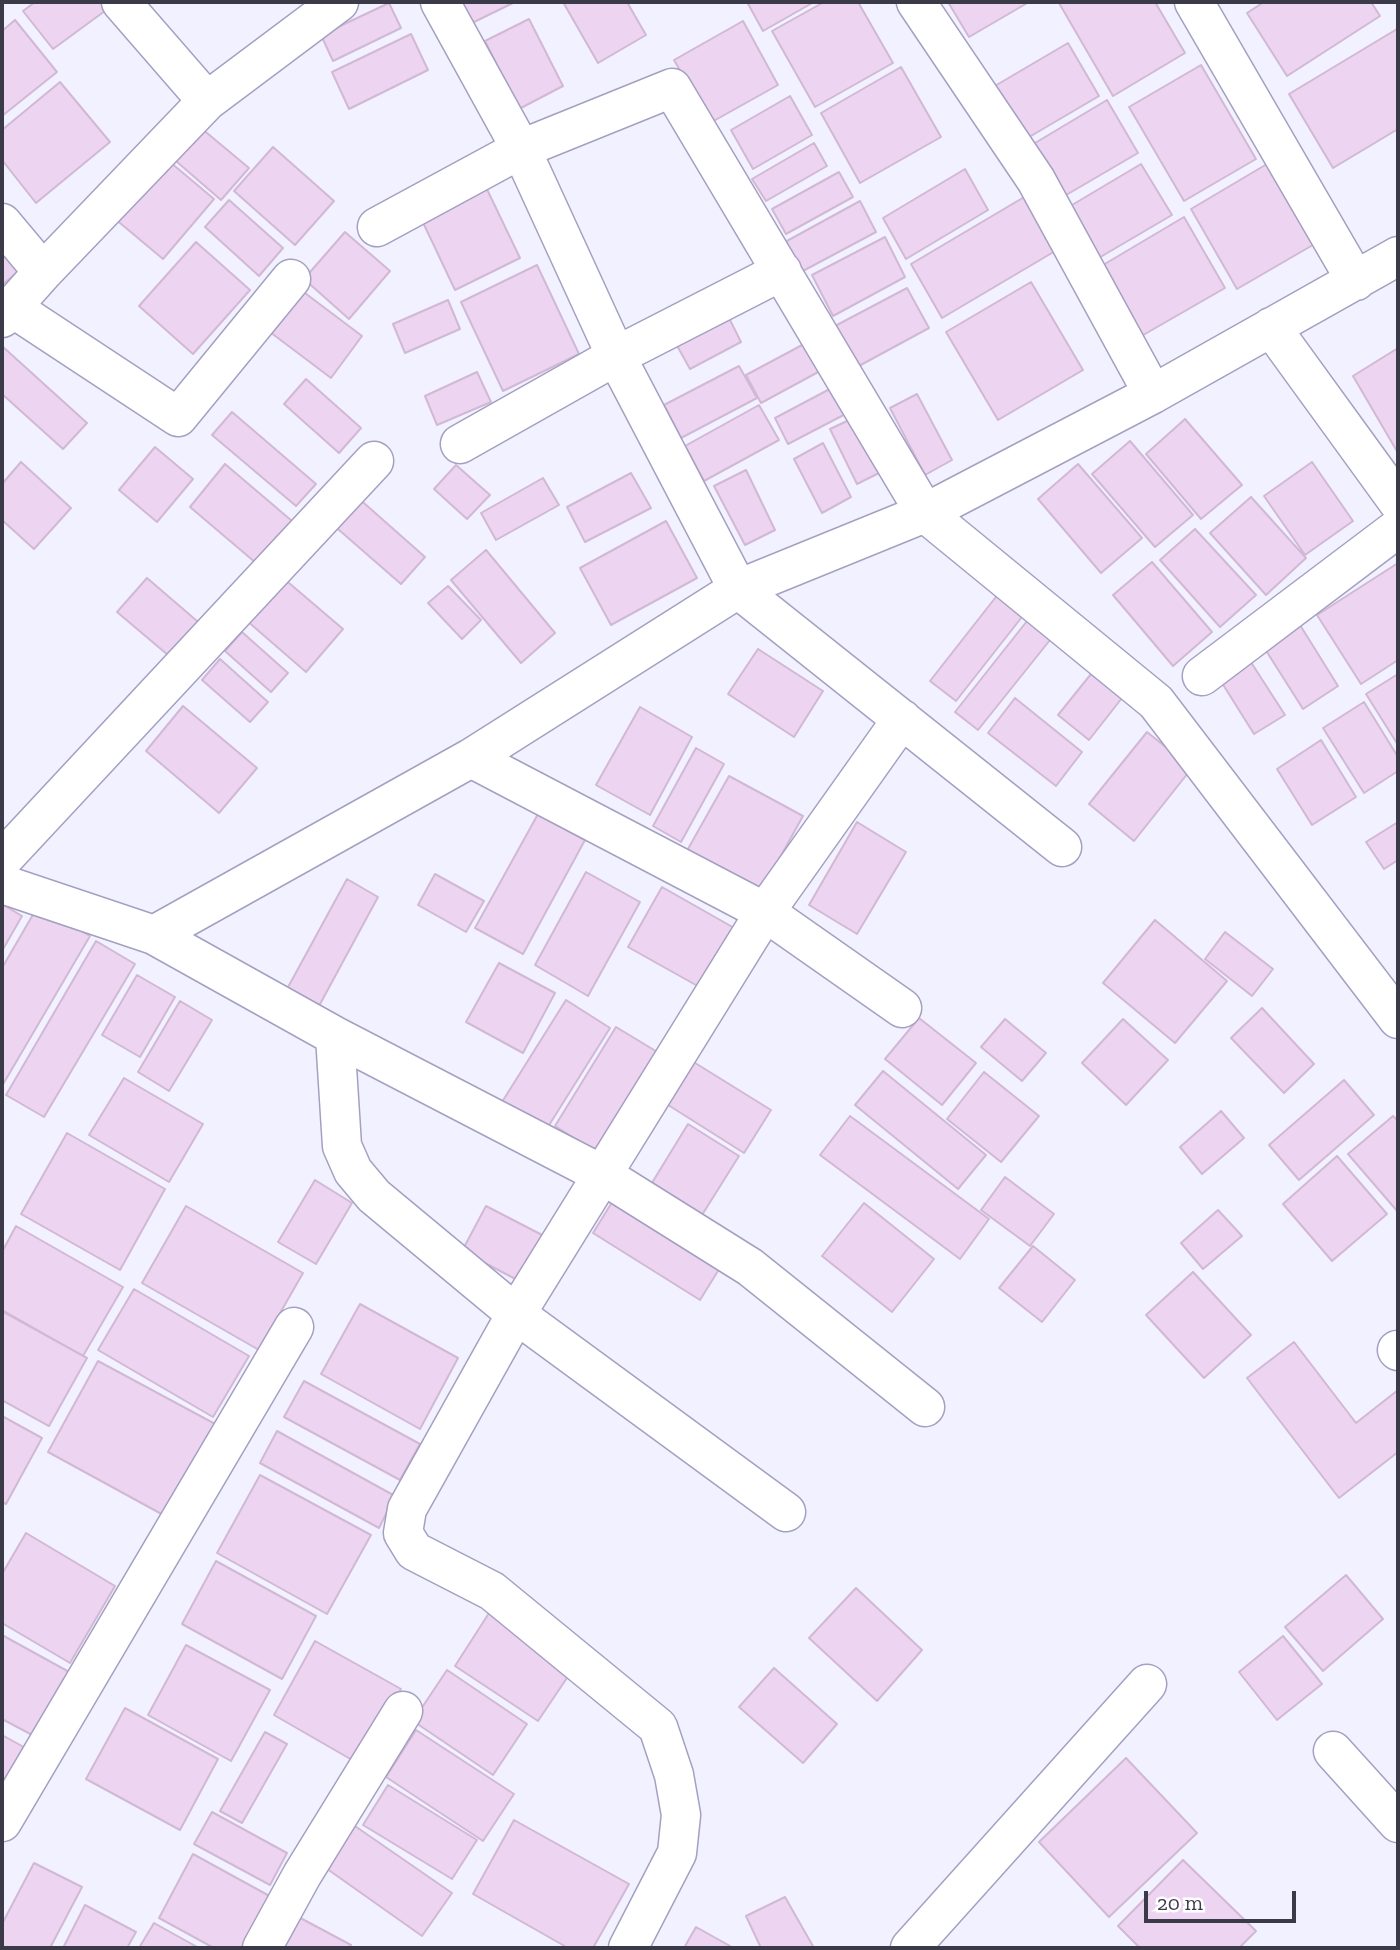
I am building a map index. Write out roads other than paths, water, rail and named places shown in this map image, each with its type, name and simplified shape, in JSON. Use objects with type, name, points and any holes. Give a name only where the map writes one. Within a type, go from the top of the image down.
[{"type":"street","points":[[121,2],[207,101]]},
{"type":"street","points":[[291,279],[178,417],[6,312],[207,101],[339,2]]},
{"type":"street","points":[[440,2],[521,149],[616,356],[738,589],[1062,847]]},
{"type":"street","points":[[916,2],[1036,180],[1153,394]]},
{"type":"street","points":[[1194,2],[1356,281]]},
{"type":"street","points":[[377,227],[521,149],[672,88],[925,513],[1156,702],[1398,1019]]},
{"type":"street","points":[[2,223],[43,272]]},
{"type":"street","points":[[154,935],[471,758],[738,589],[925,513],[1153,394],[1398,257]]},
{"type":"street","points":[[460,444],[616,356],[782,271]]},
{"type":"street","points":[[1271,327],[1398,502]]},
{"type":"street","points":[[2,860],[374,461]]},
{"type":"street","points":[[1202,676],[1398,528]]},
{"type":"street","points":[[628,1948],[677,1853],[681,1815],[674,1775],[658,1727],[492,1591],[414,1551],[404,1533],[407,1509],[516,1314],[765,912],[902,719]]},
{"type":"street","points":[[471,758],[765,912],[902,1008]]},
{"type":"street","points":[[2,884],[154,935],[335,1037],[603,1175],[750,1267],[925,1407]]},
{"type":"street","points":[[335,1037],[342,1146],[353,1171],[374,1196],[516,1314],[786,1512]]},
{"type":"street","points":[[2,1822],[294,1327]]},
{"type":"street","points":[[910,1948],[1147,1684]]},
{"type":"street","points":[[262,1948],[302,1875],[403,1711]]},
{"type":"street","points":[[1334,1751],[1398,1823]]}]
